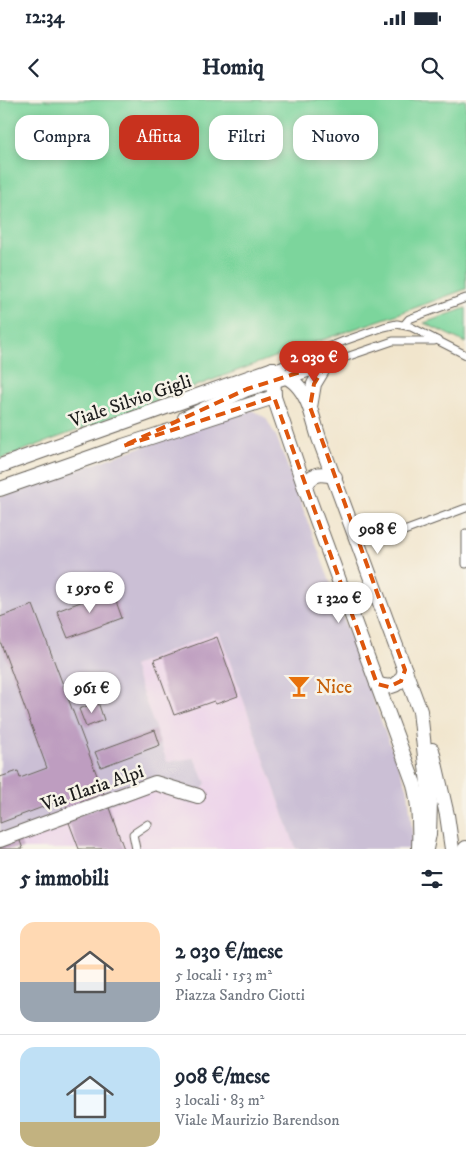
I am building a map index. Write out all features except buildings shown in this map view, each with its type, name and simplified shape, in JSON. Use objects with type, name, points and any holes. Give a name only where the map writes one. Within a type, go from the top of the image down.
[{"type":"street","points":[[123,446],[247,389],[282,376],[326,364]]},
{"type":"street","points":[[310,407],[314,384],[326,364]]},
{"type":"street","points":[[282,376],[274,397],[304,488],[414,784],[419,821],[419,849]]},
{"type":"street","points":[[282,376],[296,384],[310,407],[316,428],[420,711],[435,760],[452,849]]},
{"type":"street","name":"Viale Silvio Gigli","points":[[0,466],[282,376]]},
{"type":"street","points":[[0,489],[123,446],[274,397]]},
{"type":"street","points":[[304,488],[315,475],[324,474],[334,477]]},
{"type":"street","points":[[377,684],[389,687],[396,685],[403,678],[405,670]]},
{"type":"street","points":[[420,711],[430,802],[429,834],[426,849]]},
{"type":"street","name":"Via Ilaria Alpi","points":[[0,840],[155,783],[198,796]]},
{"type":"lane","points":[[404,325],[409,319],[466,298]]},
{"type":"lane","points":[[282,376],[375,330],[397,324],[411,328],[466,355]]},
{"type":"lane","points":[[326,364],[392,341],[435,341]]},
{"type":"lane","points":[[396,534],[466,508]]},
{"type":"lane","points":[[466,533],[466,563]]},
{"type":"lane","points":[[136,849],[132,834],[148,824]]},
{"type":"highlighted area","points":[[326,364],[314,384],[310,407],[405,670],[401,681],[389,687],[377,684],[274,397],[123,446],[247,389]]},
{"type":"shaded area","points":[[252,410],[266,418],[277,438],[408,790],[414,849],[296,849],[219,631],[133,666],[167,762],[194,758],[206,783],[192,805],[152,789],[0,844],[0,496],[235,414]]},
{"type":"shaded area","points":[[219,631],[296,849],[0,849],[0,844],[152,789],[192,804],[206,783],[194,758],[167,763],[133,666]]},
{"type":"green space","points":[[0,100],[466,100],[466,289],[301,347],[0,459]]},
{"type":"green space","points":[[466,308],[466,343],[424,323]]},
{"type":"place","name":"Nice","points":[[299,686]]}]
